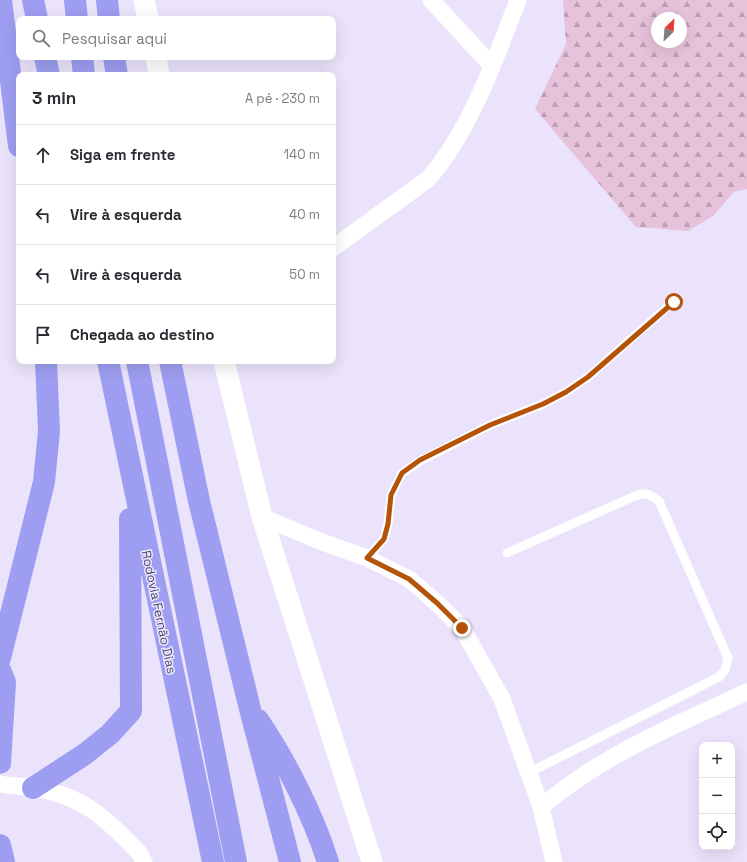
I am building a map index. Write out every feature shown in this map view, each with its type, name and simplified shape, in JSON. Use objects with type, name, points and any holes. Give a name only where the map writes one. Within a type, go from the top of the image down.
[{"type":"highway","points":[[1,0],[16,122]]},
{"type":"highway","points":[[33,0],[36,16]]},
{"type":"highway","points":[[75,0],[77,16]]},
{"type":"highway","points":[[107,0],[109,16]]},
{"type":"highway","points":[[46,60],[48,72]]},
{"type":"highway","points":[[82,60],[84,72]]},
{"type":"highway","points":[[114,60],[116,72]]},
{"type":"highway","points":[[0,658],[44,482],[49,431],[46,364]]},
{"type":"highway","name":"Rodovia Fernão Dias","points":[[109,364],[213,862]]},
{"type":"highway","name":"Rodovia Fernão Dias","points":[[138,364],[236,862]]},
{"type":"highway","points":[[171,364],[199,501],[250,709],[290,862]]},
{"type":"highway","points":[[33,788],[85,754],[110,734],[132,711],[129,462]]},
{"type":"highway","points":[[0,670],[5,682],[0,758]]},
{"type":"highway","points":[[250,709],[276,747],[320,839],[328,862]]},
{"type":"highway","points":[[0,845],[4,862]]},
{"type":"street","points":[[144,0],[147,16]]},
{"type":"street","points":[[431,0],[492,66]]},
{"type":"street","points":[[336,246],[428,179],[440,165],[452,145],[492,66],[518,0]]},
{"type":"street","points":[[156,60],[158,72]]},
{"type":"street","points":[[225,364],[262,517],[372,862]]},
{"type":"street","points":[[262,517],[322,542],[367,558],[409,579],[437,603],[462,628],[502,700],[530,772],[541,807],[554,862]]},
{"type":"street","points":[[541,807],[575,780],[612,759],[658,734],[747,692]]},
{"type":"street","points":[[0,784],[33,788],[73,798],[99,813],[140,854],[144,862]]},
{"type":"lane","points":[[367,558],[384,539],[388,524],[391,495],[402,473],[420,460],[490,425],[543,404],[566,392],[588,377],[674,302]]},
{"type":"lane","points":[[507,553],[635,496],[643,493],[652,495],[659,501],[728,658],[725,670],[718,677],[530,772]]},
{"type":"green space","points":[[563,0],[747,0],[747,189],[734,192],[713,216],[688,231],[636,227],[535,109],[566,44]]},
{"type":"route","points":[[462,628],[437,603],[409,579],[367,558],[384,539],[388,524],[391,495],[402,473],[420,460],[490,425],[543,404],[566,392],[588,377],[674,302]]}]
